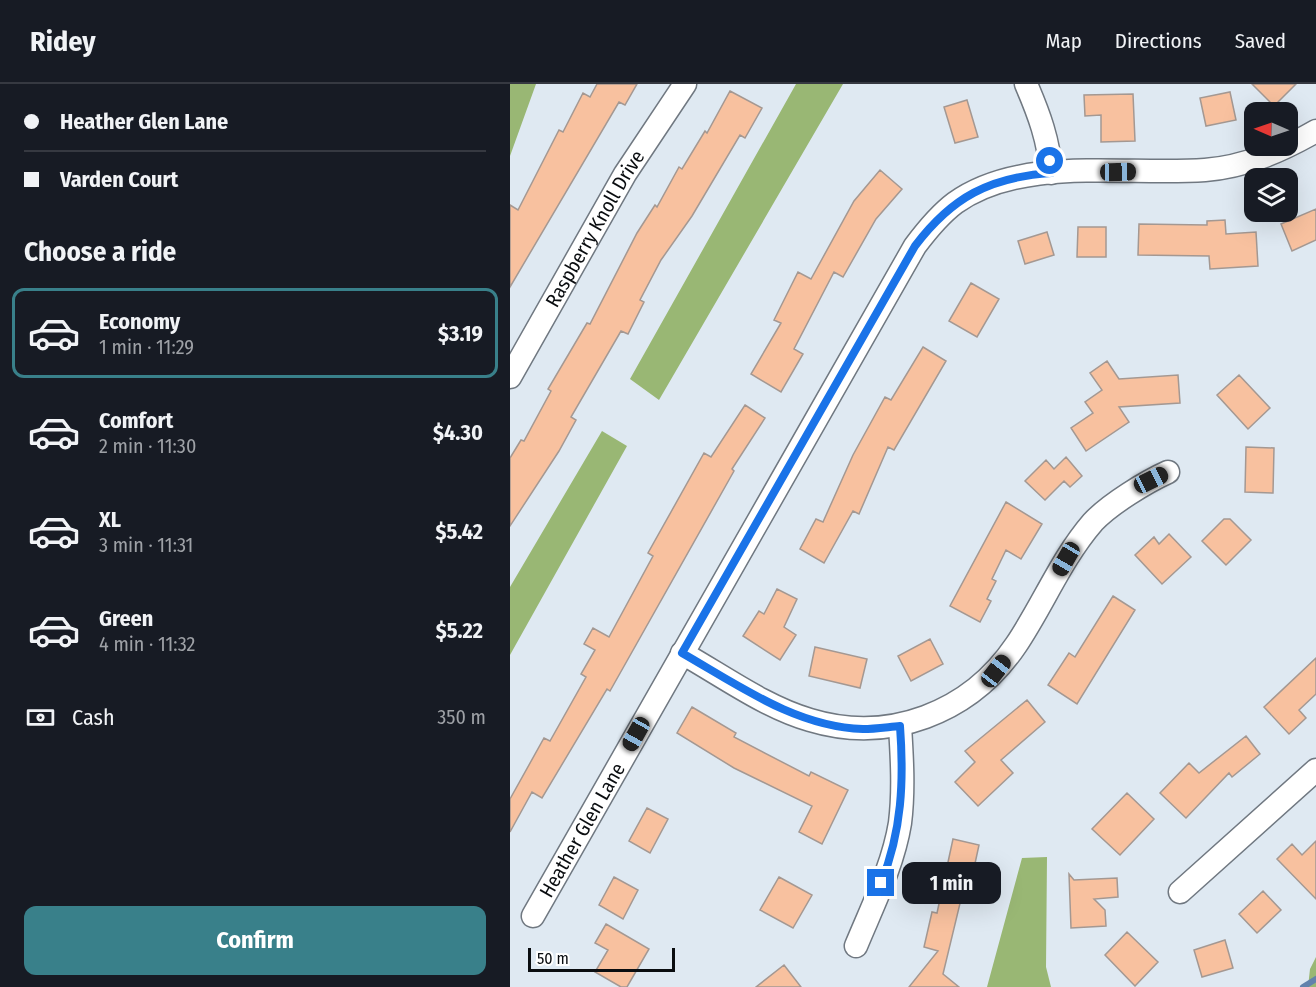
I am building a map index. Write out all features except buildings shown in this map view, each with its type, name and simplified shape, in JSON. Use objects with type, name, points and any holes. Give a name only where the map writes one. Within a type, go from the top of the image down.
[{"type":"street","name":"Raspberry Knoll Drive","points":[[510,377],[625,174],[685,84]]},
{"type":"street","points":[[1026,84],[1047,139],[1051,173]]},
{"type":"street","name":"Heather Glen Lane","points":[[533,916],[915,246],[933,222],[956,202],[991,184],[1021,175],[1206,170],[1260,159],[1316,131]]},
{"type":"street","points":[[682,653],[781,709],[809,720],[864,729],[900,726],[923,719],[943,710],[981,686],[1016,645],[1066,559],[1095,520],[1151,480],[1168,471]]},
{"type":"street","points":[[856,946],[890,862],[899,825],[903,774],[900,726]]},
{"type":"street","points":[[1180,892],[1316,770]]},
{"type":"green space","points":[[510,84],[536,84],[510,156]]},
{"type":"green space","points":[[796,84],[843,84],[659,400],[630,379]]},
{"type":"green space","points":[[602,431],[627,446],[510,655],[510,587]]},
{"type":"green space","points":[[1047,857],[1046,967],[1051,987],[987,987],[1022,858]]},
{"type":"green space","points":[[1316,957],[1316,987],[1308,987],[1310,969]]},
{"type":"waterway","points":[[1303,987],[1316,979]]},
{"type":"route","points":[[881,883],[890,862],[899,825],[903,774],[900,726],[864,729],[833,726],[809,720],[781,709],[682,653],[915,246],[933,222],[956,202],[991,184],[1021,175],[1051,173],[1050,161]]}]
